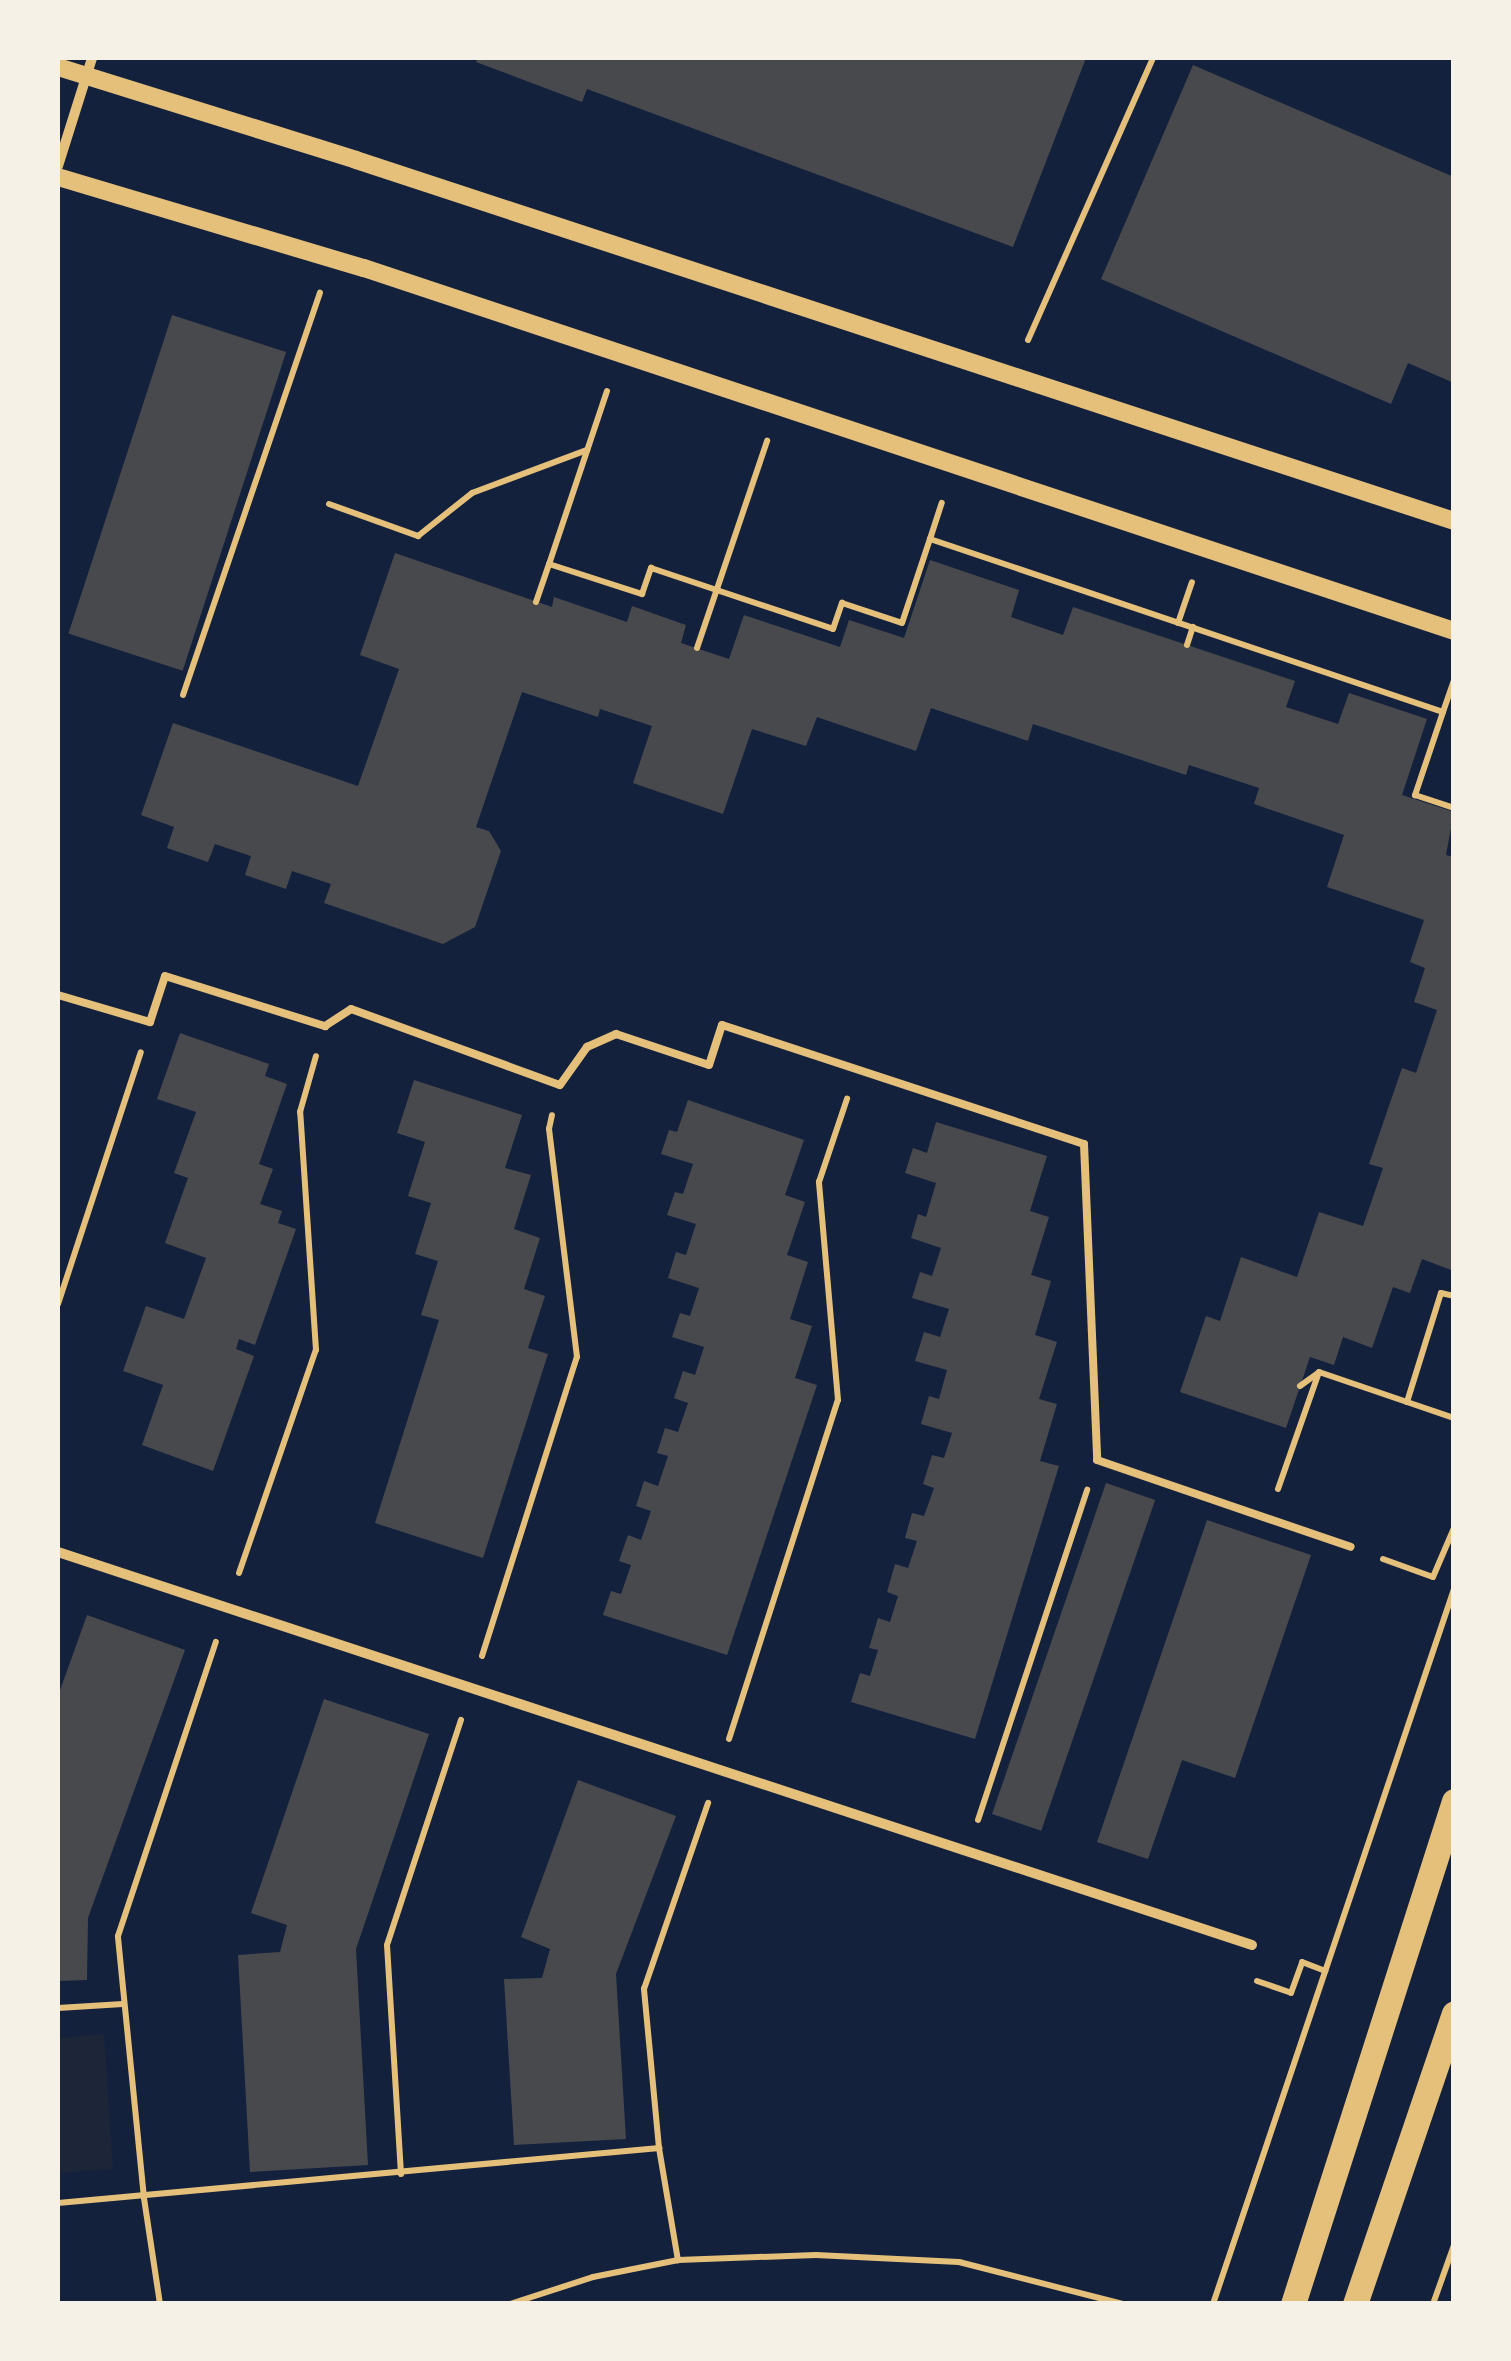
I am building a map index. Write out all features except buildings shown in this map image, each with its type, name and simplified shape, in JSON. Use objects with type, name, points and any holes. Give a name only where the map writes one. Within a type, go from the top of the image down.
[{"type":"main road","points":[[1292,2304],[1454,1800]]},
{"type":"main road","points":[[1355,2304],[1454,2014]]},
{"type":"street","points":[[58,166],[90,66]]},
{"type":"street","points":[[58,67],[90,66],[1454,521]]},
{"type":"street","points":[[58,177],[364,268],[1454,631]]},
{"type":"street","points":[[58,1552],[1252,1945]]},
{"type":"lane","points":[[58,995],[150,1022],[164,976],[325,1026],[351,1010],[560,1085],[587,1047],[616,1034],[709,1065],[722,1025],[1084,1144],[1097,1460],[1350,1547]]},
{"type":"path","points":[[1012,374],[1153,58]]},
{"type":"path","points":[[183,694],[306,335]]},
{"type":"path","points":[[536,602],[620,352]]},
{"type":"path","points":[[697,648],[778,406]]},
{"type":"path","points":[[329,504],[418,536],[472,493],[588,449]]},
{"type":"path","points":[[549,564],[642,594],[651,568],[833,629],[842,602],[902,622],[916,591],[930,540],[1443,712]]},
{"type":"path","points":[[1187,646],[1193,627]]},
{"type":"path","points":[[1454,680],[1415,795],[1454,808]]},
{"type":"path","points":[[58,1304],[150,1022]]},
{"type":"path","points":[[160,2304],[144,2198],[118,1936],[316,1350],[300,1112],[325,1026]]},
{"type":"path","points":[[678,2260],[659,2148],[644,1989],[720,1769],[838,1400],[819,1182],[856,1069]]},
{"type":"path","points":[[402,2174],[387,1944],[577,1357],[548,1129]]},
{"type":"path","points":[[1407,1402],[1441,1292],[1454,1296]]},
{"type":"path","points":[[1318,1372],[1454,1418]]},
{"type":"path","points":[[1300,1386],[1318,1372]]},
{"type":"path","points":[[1267,1518],[1318,1372]]},
{"type":"path","points":[[968,1850],[1097,1460]]},
{"type":"path","points":[[1350,1547],[1433,1577],[1454,1528]]},
{"type":"path","points":[[1213,2304],[1454,1589]]},
{"type":"path","points":[[58,2008],[122,2004]]},
{"type":"path","points":[[58,2202],[144,2198],[659,2148]]},
{"type":"path","points":[[1433,2304],[1454,2245]]},
{"type":"path","points":[[510,2304],[593,2277],[678,2260],[816,2255],[958,2262],[1122,2304]]},
{"type":"shaded area","points":[[104,2034],[113,2169],[58,2173],[58,2038]]}]
